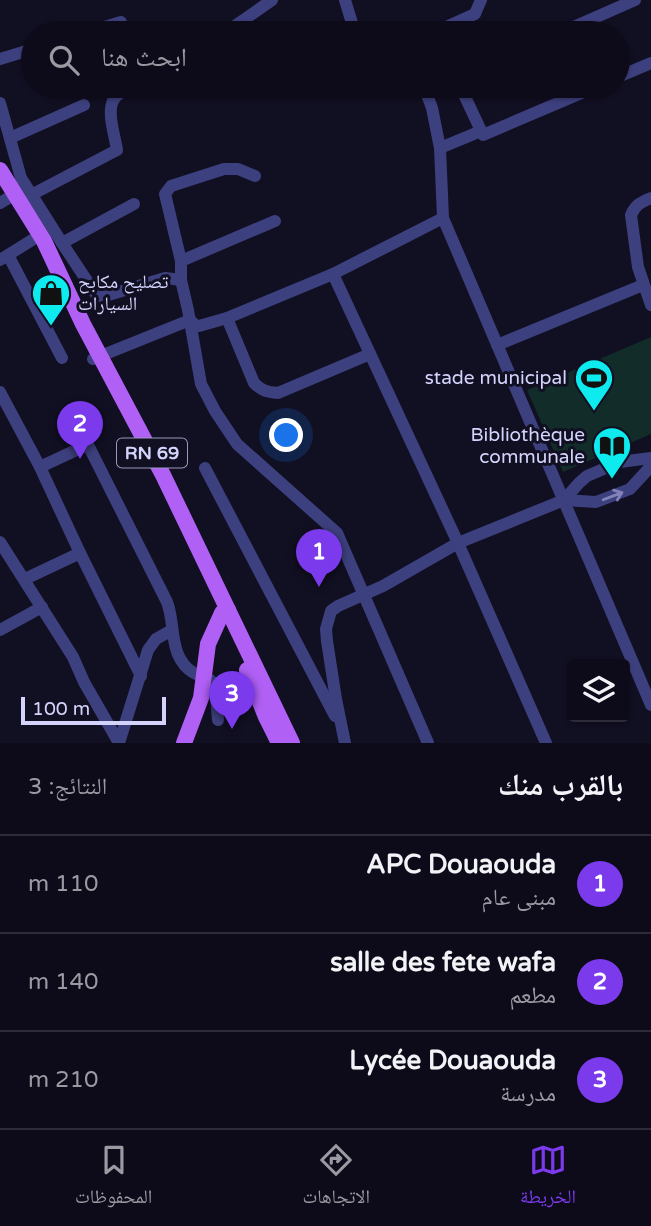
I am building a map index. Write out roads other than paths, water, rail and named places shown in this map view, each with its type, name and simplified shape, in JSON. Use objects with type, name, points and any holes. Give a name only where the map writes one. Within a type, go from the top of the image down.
[{"type":"main road","name":"RN 69","points":[[10,188],[83,324],[158,480],[292,743]]},
{"type":"main road","name":"RN 69","points":[[225,612],[266,717],[279,743]]},
{"type":"main road","points":[[184,743],[201,698],[208,644],[225,612]]},
{"type":"street","points":[[242,21],[272,0]]},
{"type":"street","points":[[345,0],[351,21]]},
{"type":"street","points":[[460,21],[475,14],[481,0]]},
{"type":"street","points":[[587,21],[635,0]]},
{"type":"street","points":[[0,59],[21,53]]},
{"type":"street","points":[[630,72],[651,63]]},
{"type":"street","points":[[10,188],[117,150],[111,117],[114,98]]},
{"type":"street","points":[[428,98],[440,148],[443,218],[651,705]]},
{"type":"street","points":[[466,98],[483,135],[570,98]]},
{"type":"street","points":[[0,103],[10,138],[10,188],[62,243],[97,296],[165,278],[181,280]]},
{"type":"street","points":[[10,138],[84,105]]},
{"type":"street","points":[[440,148],[481,131]]},
{"type":"street","points":[[254,176],[238,169],[224,169],[171,186],[165,194],[181,261],[181,280],[201,384],[237,444],[337,533],[428,743]]},
{"type":"street","points":[[651,198],[639,203],[631,215],[638,267],[651,305]]},
{"type":"street","points":[[62,243],[134,204]]},
{"type":"street","points":[[190,320],[199,326],[227,318],[333,274],[443,218]]},
{"type":"street","points":[[181,261],[275,220]]},
{"type":"street","points":[[36,238],[4,257],[62,358]]},
{"type":"street","points":[[333,274],[458,543],[545,743]]},
{"type":"street","points":[[498,345],[643,285]]},
{"type":"street","points":[[227,318],[254,383],[261,390],[278,393],[370,354]]},
{"type":"street","points":[[97,357],[190,320]]},
{"type":"street","points":[[195,356],[201,332],[208,325]]},
{"type":"street","points":[[1,397],[40,467],[141,676]]},
{"type":"street","points":[[78,425],[167,602],[176,650],[186,669],[209,678],[215,684],[218,720]]},
{"type":"street","points":[[40,467],[88,445]]},
{"type":"street","points":[[344,737],[329,659],[326,629],[331,611],[383,586],[458,543],[564,500],[587,476],[620,461],[651,458]]},
{"type":"street","points":[[564,500],[596,502],[630,489],[651,466]]},
{"type":"street","points":[[205,468],[344,737]]},
{"type":"street","points":[[0,542],[73,657],[119,743]]},
{"type":"street","points":[[25,579],[80,553]]},
{"type":"street","points":[[0,630],[42,607]]},
{"type":"street","points":[[119,743],[148,650],[156,639],[172,630]]},
{"type":"place","name":"تصليح مكابح السيارات","points":[[51,327]]},
{"type":"place","name":"stade municipal","points":[[594,412]]},
{"type":"place","name":"salle des fete wafa","points":[[80,459]]},
{"type":"place","name":"Bibliothèque communale","points":[[612,480]]},
{"type":"place","name":"APC Douaouda","points":[[319,587]]},
{"type":"place","name":"Lycée Douaouda","points":[[232,729]]}]
